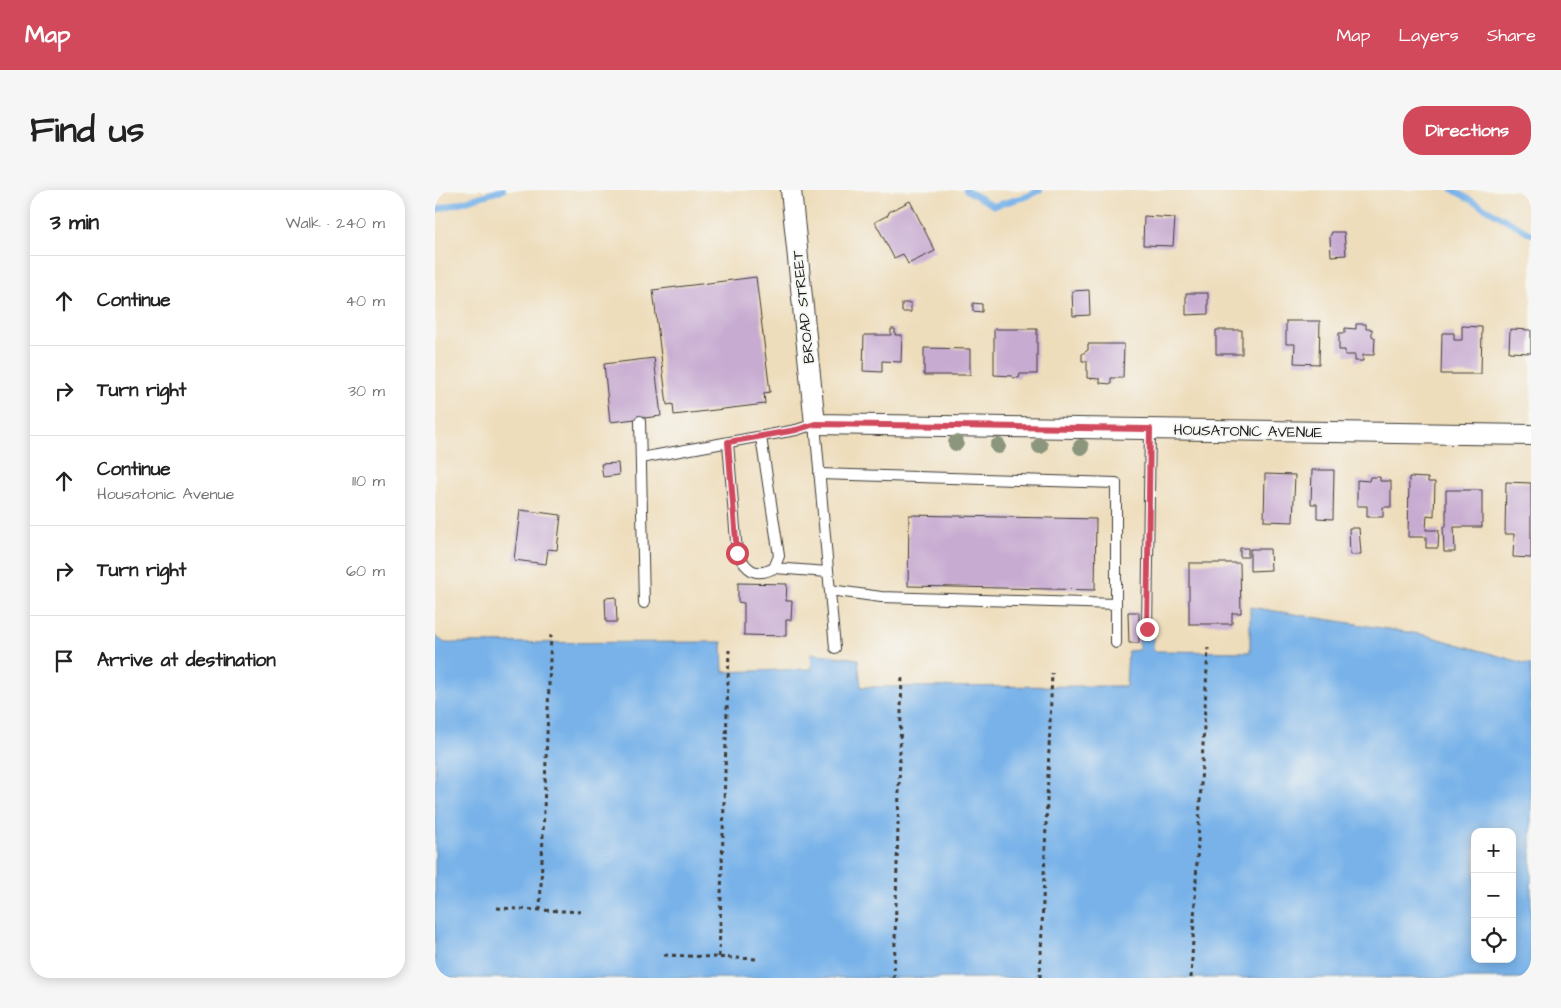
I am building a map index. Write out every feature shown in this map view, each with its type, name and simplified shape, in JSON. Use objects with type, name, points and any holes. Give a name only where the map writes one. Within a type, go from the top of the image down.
[{"type":"street","name":"BROAD STREET","points":[[791,191],[815,424]]},
{"type":"street","name":"HOUSATONIC AVENUE","points":[[815,424],[1531,435]]},
{"type":"lane","points":[[640,421],[644,602]]},
{"type":"lane","points":[[641,458],[761,437],[815,424],[835,648]]},
{"type":"lane","points":[[1147,629],[1150,429]]},
{"type":"lane","points":[[761,437],[779,556],[775,568]]},
{"type":"lane","points":[[728,442],[737,553],[743,563],[753,572],[765,573],[775,568],[828,572]]},
{"type":"lane","points":[[819,474],[1116,483],[1116,644]]},
{"type":"lane","points":[[830,590],[881,597],[1115,604]]},
{"type":"path","points":[[540,910],[551,635]]},
{"type":"path","points":[[1191,978],[1208,648]]},
{"type":"path","points":[[719,957],[729,650]]},
{"type":"path","points":[[1040,978],[1052,673]]},
{"type":"path","points":[[894,978],[902,676]]},
{"type":"path","points":[[497,908],[584,912]]},
{"type":"path","points":[[664,955],[758,959]]},
{"type":"water","points":[[1250,607],[1425,635],[1531,665],[1531,978],[435,978],[435,636],[445,643],[722,642],[723,672],[812,669],[811,653],[858,659],[861,687],[1126,686],[1128,651],[1139,650],[1139,629],[1153,628],[1153,651],[1250,652]]},
{"type":"building","points":[[910,201],[935,251],[908,264],[903,254],[894,258],[875,222]]},
{"type":"building","points":[[1144,216],[1175,218],[1173,246],[1143,245]]},
{"type":"building","points":[[1332,232],[1344,232],[1346,255],[1331,256],[1330,237]]},
{"type":"building","points":[[756,277],[770,392],[764,393],[765,404],[674,415],[673,404],[667,405],[653,290]]},
{"type":"building","points":[[1089,290],[1090,315],[1073,316],[1072,291]]},
{"type":"building","points":[[1186,293],[1208,293],[1208,314],[1186,315]]},
{"type":"building","points":[[902,303],[911,303],[911,312],[902,312]]},
{"type":"building","points":[[973,303],[982,304],[982,312],[973,311]]},
{"type":"building","points":[[1286,321],[1320,321],[1319,364],[1294,363],[1295,344],[1286,344]]},
{"type":"building","points":[[1356,324],[1366,324],[1366,329],[1372,329],[1372,336],[1375,338],[1374,355],[1363,355],[1363,361],[1355,361],[1355,355],[1345,355],[1345,350],[1339,350],[1339,333],[1345,333],[1345,328],[1356,329]]},
{"type":"building","points":[[1462,326],[1482,327],[1481,374],[1441,374],[1442,333],[1454,333],[1454,340],[1462,340]]},
{"type":"building","points":[[891,329],[895,329],[895,335],[902,335],[901,362],[882,361],[882,372],[863,371],[864,335],[891,335]]},
{"type":"building","points":[[994,329],[1037,329],[1037,374],[1020,374],[1019,378],[994,375]]},
{"type":"building","points":[[1510,329],[1531,330],[1531,353],[1509,352]]},
{"type":"building","points":[[1216,330],[1242,330],[1242,354],[1216,354]]},
{"type":"building","points":[[1088,344],[1124,344],[1123,378],[1111,378],[1111,384],[1100,383],[1100,379],[1087,378],[1087,361],[1082,361],[1082,354],[1088,350]]},
{"type":"building","points":[[924,348],[970,349],[970,375],[924,375]]},
{"type":"building","points":[[654,358],[661,416],[610,422],[604,364]]},
{"type":"building","points":[[618,463],[619,475],[603,477],[601,464]]},
{"type":"building","points":[[1312,470],[1334,470],[1333,519],[1317,518],[1317,504],[1311,504]]},
{"type":"building","points":[[1265,474],[1295,475],[1293,522],[1264,521]]},
{"type":"building","points":[[1370,477],[1380,477],[1380,481],[1391,481],[1391,507],[1383,507],[1383,517],[1367,517],[1367,506],[1357,506],[1357,480],[1369,481]]},
{"type":"building","points":[[1409,477],[1428,478],[1428,482],[1435,482],[1434,516],[1427,515],[1426,530],[1439,530],[1438,548],[1426,548],[1426,537],[1408,537]]},
{"type":"building","points":[[1506,482],[1531,483],[1531,558],[1513,557],[1514,534],[1505,534]]},
{"type":"building","points":[[1446,490],[1482,490],[1482,527],[1454,527],[1455,552],[1444,552],[1443,527],[1446,527]]},
{"type":"building","points":[[520,510],[561,515],[557,550],[548,549],[546,564],[514,560]]},
{"type":"building","points":[[909,515],[1096,519],[1095,590],[908,586]]},
{"type":"building","points":[[1349,528],[1359,528],[1361,554],[1350,555]]},
{"type":"building","points":[[1240,548],[1248,548],[1248,557],[1240,557]]},
{"type":"building","points":[[1250,549],[1270,549],[1271,570],[1250,571]]},
{"type":"building","points":[[1189,563],[1240,563],[1241,613],[1232,613],[1232,624],[1189,624]]},
{"type":"building","points":[[738,583],[787,584],[786,601],[792,601],[791,620],[786,620],[786,636],[744,635],[744,603],[738,602]]},
{"type":"building","points":[[616,597],[617,622],[606,622],[605,598]]},
{"type":"building","points":[[1128,612],[1139,612],[1139,643],[1129,643]]},
{"type":"waterway","points":[[435,210],[503,190]]},
{"type":"waterway","points":[[966,190],[994,206],[1028,196],[1040,190]]},
{"type":"waterway","points":[[1453,190],[1531,234]]},
{"type":"route","points":[[737,553],[728,442],[796,430],[815,424],[1150,429],[1147,629]]}]
